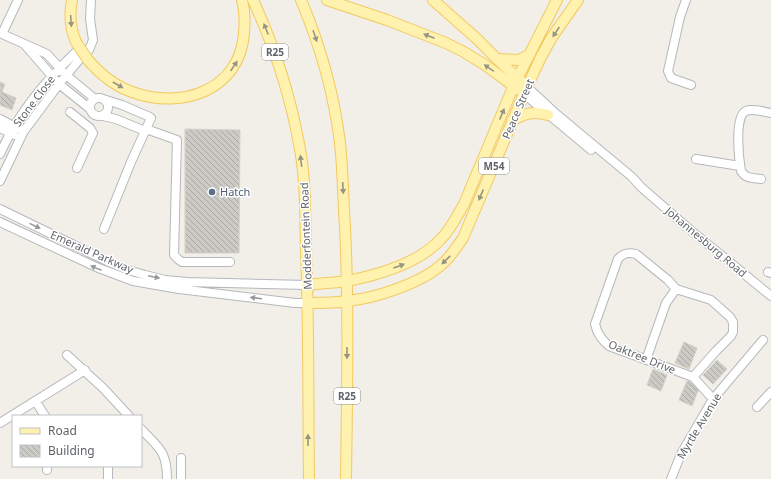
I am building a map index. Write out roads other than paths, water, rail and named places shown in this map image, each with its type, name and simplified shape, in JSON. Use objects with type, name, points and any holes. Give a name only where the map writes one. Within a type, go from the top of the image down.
[{"type":"main road","points":[[72,0],[70,7],[72,33],[81,42],[83,56],[106,77],[118,85],[154,98],[182,98],[205,92],[232,70],[238,60],[244,43],[245,24],[242,0]]},
{"type":"main road","name":"Modderfontein Road","points":[[254,0],[281,70],[299,144],[304,179],[308,284],[309,479]]},
{"type":"main road","name":"R25","points":[[301,0],[310,22],[323,63],[334,107],[340,143],[347,281],[346,479]]},
{"type":"main road","points":[[327,0],[387,20],[446,43],[516,82]]},
{"type":"main road","points":[[434,0],[476,38],[525,91]]},
{"type":"main road","name":"Peace Street","points":[[347,281],[408,262],[428,251],[441,239],[464,204],[516,82],[556,0]]},
{"type":"main road","name":"Peace Street","points":[[308,303],[347,302],[396,289],[423,277],[439,267],[453,254],[463,238],[525,91],[541,57],[552,37],[578,0]]},
{"type":"main road","points":[[496,59],[519,60],[530,54]]},
{"type":"main road","points":[[512,122],[527,113],[540,113],[548,115]]},
{"type":"main road","name":"M54","points":[[308,284],[347,281]]},
{"type":"street","points":[[18,0],[1,33],[47,54],[66,75],[95,99],[102,111],[147,127],[177,140],[174,256],[182,262],[230,262]]},
{"type":"street","points":[[83,56],[92,45],[94,36],[90,19],[91,0]]},
{"type":"street","points":[[686,0],[680,17],[668,71],[671,78],[691,85]]},
{"type":"street","points":[[81,42],[94,36]]},
{"type":"street","points":[[24,44],[51,76],[89,108],[91,113],[122,105],[150,117],[104,229]]},
{"type":"street","name":"Stone Close","points":[[0,154],[12,130],[51,76],[60,67],[83,56]]},
{"type":"street","name":"Stone Close","points":[[0,181],[22,135],[59,84],[83,56]]},
{"type":"street","name":"Johannesburg Road","points":[[525,91],[548,115],[623,176],[641,187]]},
{"type":"street","name":"Johannesburg Road","points":[[525,91],[554,112],[771,296]]},
{"type":"street","points":[[89,108],[90,103],[95,99]]},
{"type":"street","points":[[761,179],[748,178],[744,176],[740,166],[740,118],[746,111],[752,110],[771,112]]},
{"type":"street","points":[[89,127],[102,111]]},
{"type":"street","points":[[70,112],[92,130],[93,136],[84,148],[77,162]]},
{"type":"street","points":[[0,120],[12,130],[22,135]]},
{"type":"street","points":[[0,128],[12,130]]},
{"type":"street","points":[[696,159],[740,166]]},
{"type":"street","name":"Emerald Parkway","points":[[0,209],[107,261],[128,270],[165,280],[187,282],[308,284]]},
{"type":"street","name":"Emerald Parkway","points":[[0,222],[81,261],[133,281],[179,289],[295,303],[308,303]]},
{"type":"street","name":"Oaktree Drive","points":[[693,377],[731,336],[733,332],[733,322],[730,317],[711,300],[676,289],[668,280],[636,254],[625,253],[618,259],[595,324],[596,330],[603,341],[609,346],[693,377],[713,399]]},
{"type":"street","points":[[646,360],[666,303],[676,289]]},
{"type":"street","name":"Myrtle Avenue","points":[[671,479],[681,454],[713,399],[763,340]]},
{"type":"street","points":[[67,355],[85,370],[126,415]]},
{"type":"street","points":[[14,415],[85,370]]},
{"type":"street","points":[[757,407],[771,392]]},
{"type":"street","points":[[36,402],[44,415]]},
{"type":"street","points":[[0,423],[12,416]]},
{"type":"street","points":[[142,430],[165,456],[167,479]]},
{"type":"street","points":[[181,458],[181,479]]},
{"type":"street","points":[[108,467],[108,479]]},
{"type":"place","name":"Hatch","points":[[212,192]]}]
